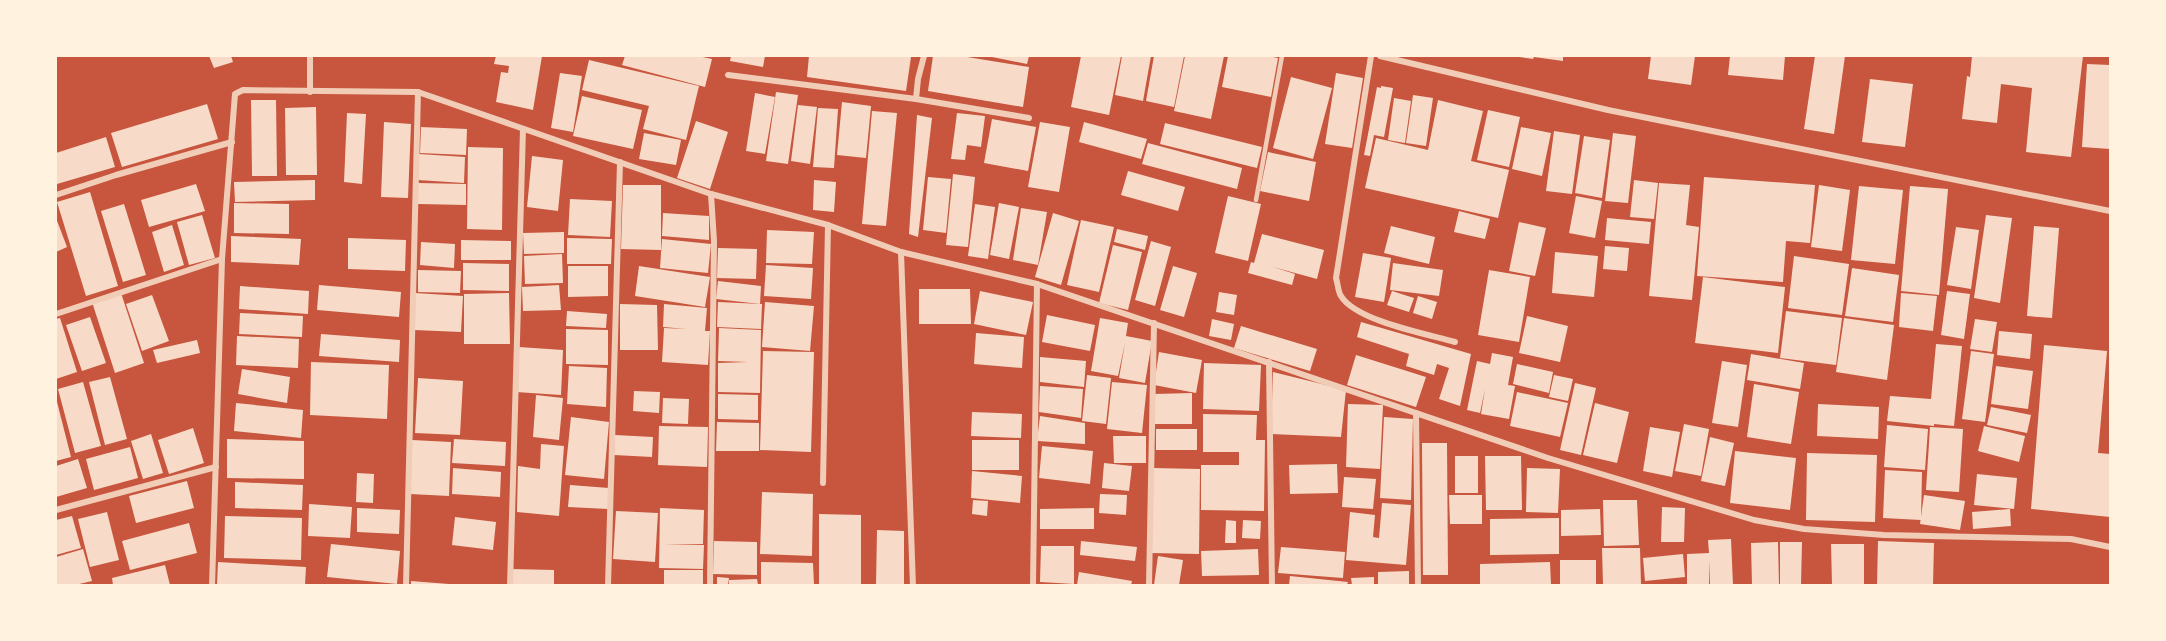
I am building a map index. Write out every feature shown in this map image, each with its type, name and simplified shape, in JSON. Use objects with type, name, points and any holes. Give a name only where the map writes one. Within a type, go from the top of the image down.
[{"type":"street","points":[[310,56],[310,92]]},
{"type":"street","points":[[916,99],[924,56]]},
{"type":"street","points":[[1371,56],[1336,278],[1340,296],[1350,307],[1364,315],[1455,342]]},
{"type":"street","points":[[1380,56],[1608,110],[2110,211]]},
{"type":"street","points":[[728,75],[916,99],[1029,118]]},
{"type":"street","points":[[212,585],[222,259],[236,92],[243,90],[418,92],[711,194],[828,225],[901,252],[1037,284],[1548,458],[1764,522],[1804,529],[1884,535],[2071,539],[2110,547]]},
{"type":"street","points":[[406,585],[418,92]]},
{"type":"street","points":[[510,585],[524,129]]},
{"type":"street","points":[[56,195],[116,175],[232,142]]},
{"type":"street","points":[[608,585],[620,162]]},
{"type":"street","points":[[711,194],[714,241],[711,585]]},
{"type":"street","points":[[823,483],[828,225]]},
{"type":"street","points":[[901,252],[913,585]]},
{"type":"street","points":[[56,314],[222,259]]},
{"type":"street","points":[[1033,585],[1037,284]]},
{"type":"street","points":[[1149,585],[1154,323]]},
{"type":"street","points":[[1269,362],[1272,585]]},
{"type":"street","points":[[1416,413],[1418,585]]},
{"type":"street","points":[[56,510],[216,467]]},
{"type":"lane","points":[[1256,200],[1282,56]]},
{"type":"building","points":[[209,56],[231,56],[233,62],[214,68]]},
{"type":"building","points":[[496,56],[542,56],[533,110],[496,102],[501,72],[508,73],[509,66],[494,64]]},
{"type":"building","points":[[625,56],[698,56],[712,59],[705,87],[622,65]]},
{"type":"building","points":[[731,56],[765,56],[763,67],[730,61]]},
{"type":"building","points":[[809,56],[911,57],[906,91],[807,77]]},
{"type":"building","points":[[933,56],[961,56],[1029,67],[1023,107],[928,91]]},
{"type":"building","points":[[992,56],[1029,56],[1027,64]]},
{"type":"building","points":[[1081,56],[1121,56],[1109,115],[1071,107]]},
{"type":"building","points":[[1122,56],[1151,56],[1143,101],[1115,95]]},
{"type":"building","points":[[1154,56],[1184,56],[1174,107],[1146,101]]},
{"type":"building","points":[[1185,56],[1224,56],[1211,119],[1174,111]]},
{"type":"building","points":[[1228,56],[1278,58],[1271,97],[1222,87]]},
{"type":"building","points":[[1513,56],[1563,56],[1563,61],[1534,57],[1533,59]]},
{"type":"building","points":[[1651,56],[1695,56],[1691,85],[1648,79]]},
{"type":"building","points":[[1730,56],[1785,56],[1783,80],[1728,75]]},
{"type":"building","points":[[1815,56],[1845,56],[1834,134],[1804,129]]},
{"type":"building","points":[[1972,56],[2083,56],[2071,157],[2026,152],[2032,88],[2001,84],[1997,123],[1962,119],[1967,76],[1970,77]]},
{"type":"building","points":[[589,60],[699,86],[686,140],[643,129],[649,106],[582,90]]},
{"type":"building","points":[[2087,64],[2110,65],[2110,149],[2082,147]]},
{"type":"building","points":[[560,73],[582,76],[573,132],[551,128]]},
{"type":"building","points":[[1336,73],[1363,78],[1352,148],[1325,144]]},
{"type":"building","points":[[1291,77],[1332,88],[1313,159],[1273,148]]},
{"type":"building","points":[[1870,79],[1913,84],[1905,147],[1862,142]]},
{"type":"building","points":[[1381,86],[1393,88],[1384,137],[1374,135],[1370,156],[1364,155],[1377,87],[1381,88]]},
{"type":"building","points":[[776,92],[798,95],[788,164],[766,161]]},
{"type":"building","points":[[755,93],[775,97],[765,154],[746,151]]},
{"type":"building","points":[[1413,95],[1433,98],[1426,146],[1406,143]]},
{"type":"building","points":[[582,96],[642,110],[633,149],[573,136]]},
{"type":"building","points":[[1394,98],[1411,101],[1405,143],[1388,140]]},
{"type":"building","points":[[251,100],[276,100],[277,176],[252,176]]},
{"type":"building","points":[[1438,100],[1483,111],[1471,161],[1509,170],[1498,218],[1365,188],[1376,138],[1428,150]]},
{"type":"building","points":[[842,102],[871,106],[866,158],[837,155]]},
{"type":"building","points":[[207,104],[218,139],[122,167],[111,133]]},
{"type":"building","points":[[798,105],[817,107],[810,164],[791,161]]},
{"type":"building","points":[[316,107],[317,175],[286,175],[285,108]]},
{"type":"building","points":[[818,108],[838,109],[834,168],[813,167]]},
{"type":"building","points":[[1488,110],[1520,117],[1509,167],[1477,160]]},
{"type":"building","points":[[872,111],[897,113],[886,226],[862,224]]},
{"type":"building","points":[[347,113],[366,114],[362,184],[344,182]]},
{"type":"building","points":[[957,113],[985,116],[981,147],[967,145],[965,160],[951,159]]},
{"type":"building","points":[[917,115],[932,118],[918,237],[909,234]]},
{"type":"building","points":[[992,119],[1036,127],[1028,171],[984,163]]},
{"type":"building","points":[[696,121],[728,132],[710,189],[677,178]]},
{"type":"building","points":[[384,122],[411,124],[408,198],[381,197]]},
{"type":"building","points":[[1040,122],[1070,127],[1059,192],[1028,187]]},
{"type":"building","points":[[1084,122],[1147,139],[1141,159],[1079,142]]},
{"type":"building","points":[[1165,123],[1262,147],[1257,168],[1160,144]]},
{"type":"building","points":[[421,127],[467,129],[466,155],[420,153]]},
{"type":"building","points":[[1521,127],[1551,133],[1542,176],[1512,169]]},
{"type":"building","points":[[1554,131],[1580,135],[1572,194],[1546,191]]},
{"type":"building","points":[[644,133],[681,140],[676,165],[639,159]]},
{"type":"building","points":[[1613,133],[1636,136],[1628,203],[1605,201]]},
{"type":"building","points":[[1584,136],[1610,140],[1602,198],[1575,193]]},
{"type":"building","points":[[106,137],[115,167],[57,184],[56,153]]},
{"type":"building","points":[[1148,143],[1242,168],[1237,189],[1142,164]]},
{"type":"building","points":[[468,147],[503,148],[502,230],[467,229]]},
{"type":"building","points":[[1268,152],[1316,162],[1309,201],[1260,191]]},
{"type":"building","points":[[419,154],[465,157],[464,183],[418,180]]},
{"type":"building","points":[[532,156],[563,160],[558,211],[527,207]]},
{"type":"building","points":[[1128,171],[1185,187],[1178,211],[1121,195]]},
{"type":"building","points":[[953,174],[975,177],[968,247],[946,245]]},
{"type":"building","points":[[928,177],[951,179],[946,233],[923,230]]},
{"type":"building","points":[[1704,177],[1815,185],[1810,243],[1786,241],[1783,282],[1697,276]]},
{"type":"building","points":[[315,180],[315,200],[235,202],[234,182]]},
{"type":"building","points":[[814,180],[836,182],[834,212],[813,210]]},
{"type":"building","points":[[1634,180],[1658,183],[1654,219],[1630,217]]},
{"type":"building","points":[[418,183],[466,184],[466,205],[418,204]]},
{"type":"building","points":[[1659,183],[1690,185],[1686,225],[1699,227],[1692,300],[1649,296]]},
{"type":"building","points":[[196,184],[205,211],[149,227],[141,200]]},
{"type":"building","points":[[623,185],[661,185],[661,250],[621,249]]},
{"type":"building","points":[[1819,185],[1850,190],[1842,251],[1811,247]]},
{"type":"building","points":[[1859,186],[1903,190],[1895,264],[1851,260]]},
{"type":"building","points":[[1910,186],[1948,189],[1939,295],[1901,291]]},
{"type":"building","points":[[90,192],[118,286],[86,296],[57,202]]},
{"type":"building","points":[[1228,196],[1261,204],[1248,261],[1215,253]]},
{"type":"building","points":[[1576,196],[1602,201],[1595,238],[1569,233]]},
{"type":"building","points":[[570,199],[612,201],[610,237],[568,235]]},
{"type":"building","points":[[234,203],[289,204],[289,234],[234,233]]},
{"type":"building","points":[[999,203],[1019,207],[1009,259],[990,255]]},
{"type":"building","points":[[124,204],[146,275],[123,282],[101,211]]},
{"type":"building","points":[[975,204],[995,207],[988,259],[968,256]]},
{"type":"building","points":[[1021,208],[1047,212],[1038,265],[1013,260]]},
{"type":"building","points":[[1459,211],[1490,219],[1485,239],[1454,232]]},
{"type":"building","points":[[663,213],[709,216],[709,240],[662,236]]},
{"type":"building","points":[[1053,213],[1079,221],[1061,285],[1035,277]]},
{"type":"building","points":[[202,215],[215,258],[189,265],[177,222]]},
{"type":"building","points":[[1986,215],[2012,218],[2000,303],[1974,298]]},
{"type":"building","points":[[56,218],[67,247],[56,252]]},
{"type":"building","points":[[1607,218],[1651,222],[1649,244],[1605,240]]},
{"type":"building","points":[[1081,220],[1114,227],[1099,292],[1067,285]]},
{"type":"building","points":[[1519,222],[1546,228],[1535,276],[1509,271]]},
{"type":"building","points":[[172,225],[184,265],[164,272],[152,232]]},
{"type":"building","points":[[1391,226],[1435,237],[1429,264],[1384,253]]},
{"type":"building","points":[[2034,226],[2059,228],[2052,318],[2027,316]]},
{"type":"building","points":[[1956,227],[1979,230],[1971,289],[1947,285]]},
{"type":"building","points":[[1117,229],[1148,236],[1145,250],[1114,242]]},
{"type":"building","points":[[767,230],[814,232],[812,264],[766,263]]},
{"type":"building","points":[[564,232],[564,253],[524,254],[523,233]]},
{"type":"building","points":[[1262,234],[1324,250],[1317,279],[1273,267],[1295,274],[1292,285],[1248,273],[1251,262],[1254,263]]},
{"type":"building","points":[[231,236],[301,239],[299,265],[231,262]]},
{"type":"building","points":[[348,238],[406,240],[405,271],[348,269]]},
{"type":"building","points":[[567,238],[612,239],[611,264],[567,264]]},
{"type":"building","points":[[662,239],[711,244],[708,273],[660,268]]},
{"type":"building","points":[[461,240],[511,241],[511,260],[461,260]]},
{"type":"building","points":[[1151,241],[1171,247],[1155,306],[1135,300]]},
{"type":"building","points":[[421,242],[455,244],[454,268],[420,265]]},
{"type":"building","points":[[1113,245],[1142,252],[1128,310],[1099,303]]},
{"type":"building","points":[[1605,246],[1629,248],[1627,271],[1603,269]]},
{"type":"building","points":[[718,248],[757,249],[756,279],[717,278]]},
{"type":"building","points":[[1555,252],[1598,256],[1594,297],[1552,293]]},
{"type":"building","points":[[1363,253],[1391,258],[1384,302],[1355,297]]},
{"type":"building","points":[[562,254],[563,283],[525,284],[524,256]]},
{"type":"building","points":[[1794,256],[1849,264],[1842,315],[1788,308]]},
{"type":"building","points":[[463,263],[509,264],[509,291],[463,290]]},
{"type":"building","points":[[1393,263],[1443,270],[1439,296],[1390,290]]},
{"type":"building","points":[[766,265],[813,268],[811,299],[764,296]]},
{"type":"building","points":[[568,266],[608,266],[608,296],[568,297]]},
{"type":"building","points":[[639,266],[710,277],[705,307],[635,296]]},
{"type":"building","points":[[1173,266],[1197,273],[1184,317],[1160,310]]},
{"type":"building","points":[[1852,268],[1899,275],[1893,322],[1845,316]]},
{"type":"building","points":[[418,270],[461,271],[460,293],[418,292]]},
{"type":"building","points":[[1489,270],[1530,277],[1519,342],[1478,335]]},
{"type":"building","points":[[1703,277],[1785,287],[1778,353],[1695,343]]},
{"type":"building","points":[[718,281],[761,286],[760,304],[716,299]]},
{"type":"building","points":[[319,285],[401,292],[399,317],[317,310]]},
{"type":"building","points":[[559,285],[561,310],[523,311],[522,287]]},
{"type":"building","points":[[240,286],[309,291],[308,314],[239,309]]},
{"type":"building","points":[[919,289],[970,289],[971,324],[919,324]]},
{"type":"building","points":[[980,291],[1033,302],[1026,335],[974,324]]},
{"type":"building","points":[[1392,291],[1414,298],[1409,312],[1387,305]]},
{"type":"building","points":[[1947,291],[1970,294],[1964,339],[1941,335]]},
{"type":"building","points":[[1219,292],[1237,295],[1234,315],[1216,312]]},
{"type":"building","points":[[121,293],[144,363],[115,373],[92,302]]},
{"type":"building","points":[[415,293],[463,296],[461,332],[414,330]]},
{"type":"building","points":[[509,293],[510,344],[464,344],[464,294]]},
{"type":"building","points":[[1901,293],[1937,296],[1933,331],[1899,327]]},
{"type":"building","points":[[152,295],[169,341],[142,351],[126,304]]},
{"type":"building","points":[[1418,296],[1437,302],[1432,319],[1413,313]]},
{"type":"building","points":[[718,302],[762,304],[761,329],[717,327]]},
{"type":"building","points":[[765,302],[814,306],[810,351],[762,347]]},
{"type":"building","points":[[620,304],[657,305],[658,350],[620,350]]},
{"type":"building","points":[[664,304],[707,308],[705,331],[710,331],[708,365],[662,362],[664,328],[687,329],[663,327]]},
{"type":"building","points":[[567,311],[607,314],[606,328],[566,326]]},
{"type":"building","points":[[1786,311],[1842,318],[1836,365],[1780,358]]},
{"type":"building","points":[[240,313],[303,316],[302,337],[239,334]]},
{"type":"building","points":[[1047,315],[1095,325],[1090,351],[1042,342]]},
{"type":"building","points":[[1527,316],[1568,326],[1560,362],[1519,353]]},
{"type":"building","points":[[90,317],[106,363],[82,371],[66,325]]},
{"type":"building","points":[[60,318],[77,372],[56,379],[56,319]]},
{"type":"building","points":[[1100,318],[1128,323],[1126,336],[1152,341],[1145,383],[1119,378],[1125,343],[1118,376],[1091,371]]},
{"type":"building","points":[[1844,318],[1894,325],[1887,380],[1836,372]]},
{"type":"building","points":[[1212,319],[1234,324],[1231,340],[1209,336]]},
{"type":"building","points":[[1975,319],[1997,322],[1992,352],[1970,349]]},
{"type":"building","points":[[1361,322],[1471,354],[1460,406],[1439,399],[1449,368],[1437,364],[1434,375],[1406,366],[1409,354],[1357,337]]},
{"type":"building","points":[[1241,326],[1317,349],[1310,371],[1234,348]]},
{"type":"building","points":[[719,328],[761,330],[760,393],[718,392],[718,363],[748,362],[718,361]]},
{"type":"building","points":[[566,329],[608,330],[608,365],[566,364]]},
{"type":"building","points":[[1999,331],[2032,334],[2030,359],[1997,355]]},
{"type":"building","points":[[976,333],[1024,337],[1022,368],[974,364]]},
{"type":"building","points":[[321,334],[400,340],[399,362],[319,356]]},
{"type":"building","points":[[237,336],[299,339],[298,368],[236,365]]},
{"type":"building","points":[[197,340],[200,353],[157,363],[153,350]]},
{"type":"building","points":[[1936,344],[1962,346],[1954,426],[1887,421],[1890,396],[1931,399]]},
{"type":"building","points":[[2044,345],[2107,351],[2098,453],[2110,454],[2110,517],[2031,509]]},
{"type":"building","points":[[519,347],[563,350],[561,395],[516,392]]},
{"type":"building","points":[[763,351],[814,352],[811,452],[760,450]]},
{"type":"building","points":[[1971,351],[1994,354],[1985,422],[1962,419]]},
{"type":"building","points":[[1159,352],[1202,360],[1196,393],[1154,385]]},
{"type":"building","points":[[1492,353],[1513,357],[1508,385],[1515,386],[1509,419],[1481,414],[1485,389],[1480,413],[1467,410],[1477,361],[1490,364]]},
{"type":"building","points":[[1751,354],[1804,363],[1800,389],[1747,380]]},
{"type":"building","points":[[1356,355],[1426,377],[1416,407],[1347,385]]},
{"type":"building","points":[[1040,357],[1086,361],[1084,387],[1040,382]]},
{"type":"building","points":[[1722,361],[1747,365],[1738,427],[1712,423]]},
{"type":"building","points":[[311,362],[389,365],[387,419],[310,415]]},
{"type":"building","points":[[1204,363],[1261,365],[1259,411],[1203,409]]},
{"type":"building","points":[[1517,364],[1553,372],[1549,393],[1513,384]]},
{"type":"building","points":[[569,366],[607,368],[606,407],[567,404]]},
{"type":"building","points":[[1996,366],[2033,371],[2028,409],[1991,404]]},
{"type":"building","points":[[242,369],[290,377],[287,403],[238,394]]},
{"type":"building","points":[[1273,372],[1346,390],[1341,437],[1271,434]]},
{"type":"building","points":[[1087,375],[1111,378],[1106,424],[1082,421]]},
{"type":"building","points":[[1554,375],[1573,379],[1568,401],[1549,397]]},
{"type":"building","points":[[110,377],[127,439],[105,445],[89,382]]},
{"type":"building","points":[[418,378],[463,381],[460,435],[415,433]]},
{"type":"building","points":[[83,382],[101,446],[75,453],[58,389]]},
{"type":"building","points":[[1112,382],[1147,385],[1142,433],[1107,429]]},
{"type":"building","points":[[1575,383],[1596,388],[1581,455],[1560,450]]},
{"type":"building","points":[[1754,384],[1799,392],[1791,444],[1747,437]]},
{"type":"building","points":[[1040,386],[1083,389],[1081,418],[1039,412]]},
{"type":"building","points":[[634,391],[660,392],[659,413],[633,411]]},
{"type":"building","points":[[1517,392],[1568,403],[1560,437],[1510,426]]},
{"type":"building","points":[[1192,393],[1192,424],[1154,424],[1154,394]]},
{"type":"building","points":[[718,394],[758,395],[758,420],[718,419]]},
{"type":"building","points":[[536,395],[563,398],[559,440],[533,437]]},
{"type":"building","points":[[56,398],[71,457],[56,461]]},
{"type":"building","points":[[663,398],[689,399],[688,424],[662,423]]},
{"type":"building","points":[[236,403],[303,410],[301,438],[234,431]]},
{"type":"building","points":[[1595,403],[1629,412],[1617,463],[1583,455]]},
{"type":"building","points":[[1348,404],[1383,405],[1380,469],[1346,467]]},
{"type":"building","points":[[1818,404],[1879,407],[1878,439],[1817,436]]},
{"type":"building","points":[[1991,407],[2031,415],[2027,433],[1987,425]]},
{"type":"building","points":[[972,412],[1022,414],[1021,438],[971,436]]},
{"type":"building","points":[[1203,414],[1257,415],[1256,440],[1265,440],[1264,511],[1201,510],[1201,465],[1239,465],[1239,452],[1203,452]]},
{"type":"building","points":[[1040,416],[1085,423],[1085,444],[1037,441]]},
{"type":"building","points":[[571,417],[609,422],[604,479],[565,475]]},
{"type":"building","points":[[1384,417],[1413,419],[1411,500],[1380,498]]},
{"type":"building","points":[[717,422],[759,423],[759,451],[716,451]]},
{"type":"building","points":[[1684,424],[1709,429],[1701,476],[1675,471]]},
{"type":"building","points":[[1887,425],[1928,429],[1925,470],[1884,467]]},
{"type":"building","points":[[659,426],[708,427],[707,467],[658,465]]},
{"type":"building","points":[[1984,426],[2025,436],[2019,462],[1978,451]]},
{"type":"building","points":[[1650,427],[1680,432],[1672,477],[1643,471]]},
{"type":"building","points":[[1930,427],[1963,429],[1959,492],[1926,490]]},
{"type":"building","points":[[193,428],[204,463],[169,474],[158,440]]},
{"type":"building","points":[[1156,429],[1197,429],[1197,450],[1156,450]]},
{"type":"building","points":[[151,434],[163,473],[143,479],[131,441]]},
{"type":"building","points":[[615,435],[653,437],[652,457],[614,455]]},
{"type":"building","points":[[1113,436],[1146,436],[1146,463],[1114,463]]},
{"type":"building","points":[[1710,437],[1734,443],[1725,486],[1701,481]]},
{"type":"building","points":[[227,439],[304,441],[304,479],[227,478]]},
{"type":"building","points":[[454,439],[506,442],[505,466],[452,463]]},
{"type":"building","points":[[412,440],[451,442],[449,496],[410,494]]},
{"type":"building","points":[[972,440],[1019,440],[1019,470],[972,470]]},
{"type":"building","points":[[1422,443],[1447,443],[1448,575],[1423,575]]},
{"type":"building","points":[[541,444],[564,446],[559,516],[517,512],[518,466],[540,469]]},
{"type":"building","points":[[1042,446],[1093,451],[1090,484],[1039,478]]},
{"type":"building","points":[[130,447],[138,478],[94,490],[86,459]]},
{"type":"building","points":[[1735,451],[1796,458],[1790,510],[1730,503]]},
{"type":"building","points":[[1807,453],[1877,455],[1875,522],[1806,520]]},
{"type":"building","points":[[1455,456],[1478,456],[1478,493],[1455,493]]},
{"type":"building","points":[[1485,456],[1521,456],[1522,510],[1486,510]]},
{"type":"building","points":[[78,459],[87,488],[56,497],[56,466]]},
{"type":"building","points":[[1104,463],[1132,466],[1129,491],[1102,488]]},
{"type":"building","points":[[1337,464],[1338,493],[1290,494],[1289,465]]},
{"type":"building","points":[[453,468],[501,472],[500,497],[452,494]]},
{"type":"building","points":[[1153,468],[1200,469],[1199,554],[1151,553]]},
{"type":"building","points":[[1527,468],[1560,469],[1558,513],[1526,512]]},
{"type":"building","points":[[1885,470],[1922,472],[1921,520],[1883,518]]},
{"type":"building","points":[[972,471],[1022,476],[1020,503],[971,498]]},
{"type":"building","points":[[357,473],[374,474],[373,503],[356,502]]},
{"type":"building","points":[[1977,474],[2017,478],[2014,509],[1974,505]]},
{"type":"building","points":[[1344,477],[1376,479],[1373,509],[1342,507]]},
{"type":"building","points":[[187,481],[194,508],[136,523],[129,496]]},
{"type":"building","points":[[235,482],[303,485],[302,510],[235,508]]},
{"type":"building","points":[[570,485],[609,488],[608,509],[568,507]]},
{"type":"building","points":[[762,492],[813,494],[812,556],[760,554]]},
{"type":"building","points":[[1100,494],[1127,495],[1126,515],[1099,513]]},
{"type":"building","points":[[1449,495],[1482,495],[1482,524],[1450,524]]},
{"type":"building","points":[[1924,495],[1965,501],[1960,530],[1920,524]]},
{"type":"building","points":[[973,500],[988,501],[987,516],[972,514]]},
{"type":"building","points":[[1603,500],[1637,500],[1639,545],[1604,546]]},
{"type":"building","points":[[1382,503],[1411,505],[1406,565],[1346,560],[1350,512],[1375,515],[1373,537],[1379,538]]},
{"type":"building","points":[[309,504],[352,507],[350,538],[308,536]]},
{"type":"building","points":[[1662,507],[1685,508],[1684,542],[1661,542]]},
{"type":"building","points":[[357,508],[400,510],[399,534],[357,532]]},
{"type":"building","points":[[660,508],[704,510],[703,544],[664,544],[704,545],[703,569],[659,568]]},
{"type":"building","points":[[1094,508],[1094,529],[1040,529],[1040,509]]},
{"type":"building","points":[[1600,509],[1601,535],[1561,536],[1561,510]]},
{"type":"building","points":[[2010,509],[2011,526],[1973,529],[1972,512]]},
{"type":"building","points":[[616,511],[658,513],[655,562],[613,559]]},
{"type":"building","points":[[107,512],[119,560],[90,567],[78,519]]},
{"type":"building","points":[[819,514],[861,515],[861,585],[819,585]]},
{"type":"building","points":[[72,516],[81,548],[56,555],[56,520]]},
{"type":"building","points":[[225,516],[302,518],[301,560],[224,558]]},
{"type":"building","points":[[455,517],[496,522],[493,550],[452,545]]},
{"type":"building","points":[[1559,518],[1559,554],[1490,555],[1490,519]]},
{"type":"building","points":[[1226,520],[1236,521],[1236,543],[1225,543]]},
{"type":"building","points":[[1243,520],[1261,521],[1260,539],[1242,538]]},
{"type":"building","points":[[189,523],[197,553],[130,570],[122,541]]},
{"type":"building","points":[[877,530],[904,531],[904,585],[876,585]]},
{"type":"building","points":[[1731,539],[1733,585],[1710,585],[1709,560],[1709,585],[1687,585],[1687,554],[1709,553],[1708,540]]},
{"type":"building","points":[[714,541],[757,542],[757,575],[713,574]]},
{"type":"building","points":[[1081,541],[1137,547],[1135,561],[1080,555]]},
{"type":"building","points":[[1878,541],[1934,543],[1933,585],[1877,585]]},
{"type":"building","points":[[1778,542],[1779,585],[1752,585],[1751,543]]},
{"type":"building","points":[[1780,542],[1802,542],[1801,585],[1780,585]]},
{"type":"building","points":[[331,544],[400,551],[397,584],[327,577]]},
{"type":"building","points":[[1831,544],[1864,544],[1864,585],[1832,585]]},
{"type":"building","points":[[1041,546],[1074,546],[1074,584],[1040,582]]},
{"type":"building","points":[[1281,547],[1345,552],[1343,578],[1278,573]]},
{"type":"building","points":[[1602,548],[1640,548],[1641,585],[1603,585]]},
{"type":"building","points":[[83,549],[92,581],[75,585],[56,585],[56,557]]},
{"type":"building","points":[[1258,549],[1259,575],[1202,576],[1201,551]]},
{"type":"building","points":[[1683,554],[1685,577],[1645,581],[1643,558]]},
{"type":"building","points":[[1158,556],[1183,560],[1179,585],[1154,585]]},
{"type":"building","points":[[1560,560],[1596,560],[1596,585],[1560,585]]},
{"type":"building","points":[[218,562],[306,567],[305,585],[217,585]]},
{"type":"building","points":[[761,562],[813,563],[814,585],[761,585]]},
{"type":"building","points":[[1550,562],[1551,585],[1480,585],[1480,564]]},
{"type":"building","points":[[165,565],[170,585],[113,585],[112,578]]},
{"type":"building","points":[[511,569],[554,570],[554,585],[511,585]]},
{"type":"building","points":[[664,570],[703,570],[703,585],[664,585]]},
{"type":"building","points":[[1409,571],[1409,585],[1378,585],[1378,572]]},
{"type":"building","points":[[1079,572],[1132,581],[1131,585],[1077,585]]},
{"type":"building","points":[[1290,576],[1348,582],[1347,585],[1289,585]]},
{"type":"building","points":[[717,577],[729,578],[728,585],[717,585]]},
{"type":"building","points":[[1374,577],[1374,585],[1352,585],[1351,578]]},
{"type":"building","points":[[757,579],[758,585],[729,585],[729,580]]},
{"type":"building","points":[[411,581],[449,584],[449,585],[411,585]]}]
